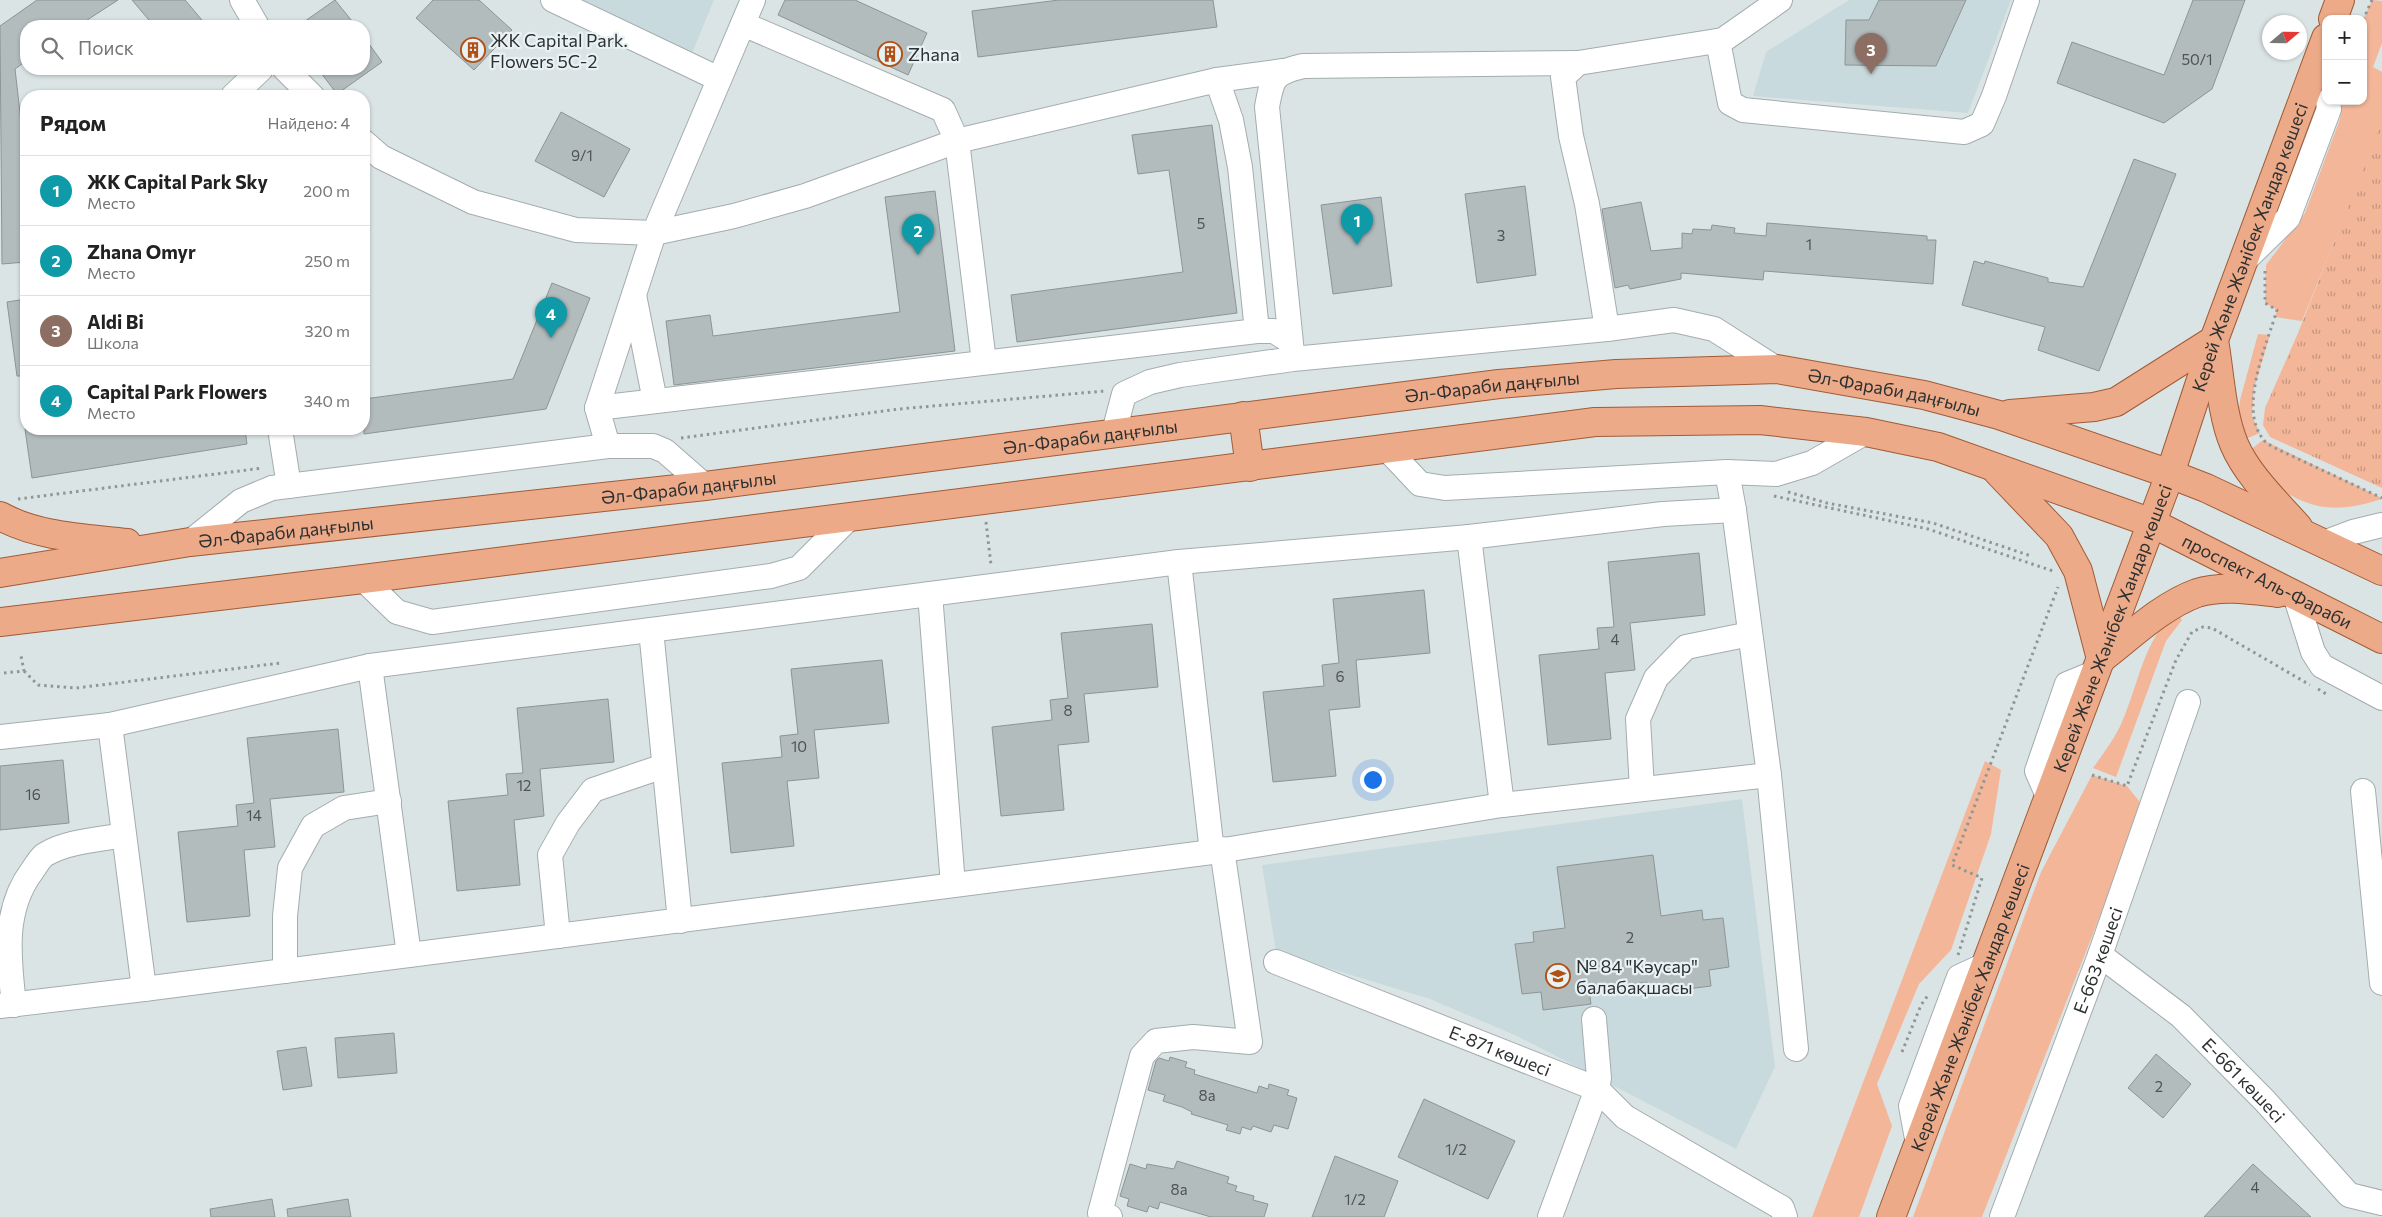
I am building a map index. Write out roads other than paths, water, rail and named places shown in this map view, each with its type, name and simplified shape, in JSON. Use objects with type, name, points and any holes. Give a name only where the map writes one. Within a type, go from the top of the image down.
[{"type":"main road","points":[[2334,15],[2340,0]]},
{"type":"main road","name":"Керей Және Жәнібек Хандар көшесі","points":[[1891,1217],[2152,523],[2214,340],[2255,263],[2322,48]]},
{"type":"main road","points":[[1999,415],[2094,407],[2116,402],[2214,340],[2221,385],[2234,444],[2244,462],[2314,539]]},
{"type":"main road","name":"Әл-Фараби даңғылы","points":[[0,573],[190,542],[705,486],[1499,384],[1616,374],[1776,369],[1924,394],[1999,415],[2170,474]]},
{"type":"main road","points":[[1243,416],[1250,467]]},
{"type":"main road","points":[[0,622],[363,579],[1388,450],[1595,422],[1760,420],[1866,432],[1938,447],[2152,523]]},
{"type":"main road","points":[[1992,466],[2060,536],[2078,571],[2097,666],[2167,609],[2197,593],[2226,589],[2295,596]]},
{"type":"main road","points":[[2170,474],[2206,488],[2382,571]]},
{"type":"main road","points":[[0,516],[20,527],[48,533],[156,547]]},
{"type":"main road","name":"проспект Аль-Фараби","points":[[2152,523],[2382,639]]},
{"type":"street","points":[[242,0],[254,20]]},
{"type":"street","points":[[553,0],[719,79]]},
{"type":"street","points":[[608,446],[597,408],[634,293],[654,233],[753,0]]},
{"type":"street","points":[[370,147],[381,157],[473,202],[576,230],[654,233],[734,216],[805,196],[957,141],[1217,80],[1283,71],[1303,66],[1578,63],[1723,40],[1780,0]]},
{"type":"street","points":[[1718,41],[1730,103],[1743,110],[1964,132],[1982,124],[1994,96],[2027,0]]},
{"type":"street","points":[[743,24],[943,110],[957,141],[984,362]]},
{"type":"street","points":[[1578,63],[1563,78],[1571,136],[1587,204],[1606,329]]},
{"type":"street","points":[[1283,71],[1271,85],[1267,108],[1291,350]]},
{"type":"street","points":[[240,90],[255,75]]},
{"type":"street","points":[[292,75],[306,90]]},
{"type":"street","points":[[1217,80],[1231,120],[1240,167],[1257,331]]},
{"type":"street","points":[[2255,263],[2288,218],[2329,109],[2328,105]]},
{"type":"street","points":[[634,293],[655,401]]},
{"type":"street","points":[[1114,432],[1124,394],[1138,387],[1150,382],[1291,350],[1606,329],[1674,320],[1714,329],[1776,369]]},
{"type":"street","points":[[597,408],[1257,331],[1274,331],[1291,350]]},
{"type":"street","points":[[1388,450],[1420,484],[1445,488],[1727,472],[1776,474],[1812,463],[1866,432]]},
{"type":"street","points":[[281,435],[289,486]]},
{"type":"street","points":[[190,542],[241,501],[272,488],[608,446],[653,446],[665,451],[705,486]]},
{"type":"street","points":[[1727,472],[1734,510],[1769,776],[1796,1049]]},
{"type":"street","points":[[0,737],[110,725],[370,666],[1179,562],[1469,536],[1663,514],[1734,510]]},
{"type":"street","points":[[363,579],[397,612],[432,622],[771,576],[799,568],[850,517]]},
{"type":"street","points":[[2314,539],[2382,525]]},
{"type":"street","points":[[1469,536],[1502,805]]},
{"type":"street","points":[[1110,1217],[1100,1213],[1142,1056],[1156,1041],[1193,1037],[1250,1042],[1217,850],[1179,562]]},
{"type":"street","points":[[930,594],[953,885]]},
{"type":"street","points":[[2295,596],[2313,652],[2322,666],[2382,698]]},
{"type":"street","points":[[651,630],[680,921]]},
{"type":"street","points":[[1642,789],[1638,719],[1656,678],[1686,647],[1750,634]]},
{"type":"street","points":[[370,666],[409,955]]},
{"type":"street","name":"Е-663 көшесі","points":[[2002,1217],[2100,955],[2188,702]]},
{"type":"street","points":[[110,725],[144,989]]},
{"type":"street","points":[[558,936],[550,855],[568,823],[593,790],[664,766]]},
{"type":"street","points":[[124,835],[66,846],[44,854],[24,882],[11,917],[7,1006],[680,921],[1217,850],[1502,805],[1769,776]]},
{"type":"street","points":[[2363,791],[2382,983]]},
{"type":"street","points":[[284,971],[285,916],[290,868],[313,826],[344,808],[389,801]]},
{"type":"street","name":"Е-661 көшесі","points":[[2100,955],[2182,1016],[2264,1101],[2349,1195],[2382,1204]]},
{"type":"street","name":"Е-871 көшесі","points":[[1276,962],[1597,1089]]},
{"type":"street","points":[[1550,1217],[1597,1089],[1599,1078],[1594,1019]]},
{"type":"street","points":[[1597,1089],[1625,1117],[1782,1208],[1785,1217]]},
{"type":"place","name":"ЖК Capital Park. Flowers 5C-2","points":[[473,50]]},
{"type":"place","name":"Zhana","points":[[890,54]]},
{"type":"place","name":"Aldi Bi","points":[[1871,74]]},
{"type":"place","name":"ЖК Capital Park Sky","points":[[1357,245]]},
{"type":"place","name":"Zhana Omyr","points":[[918,255]]},
{"type":"place","name":"Capital Park Flowers","points":[[551,338]]},
{"type":"place","name":"№ 84 \"Кәусар\" балабақшасы","points":[[1558,976]]}]
